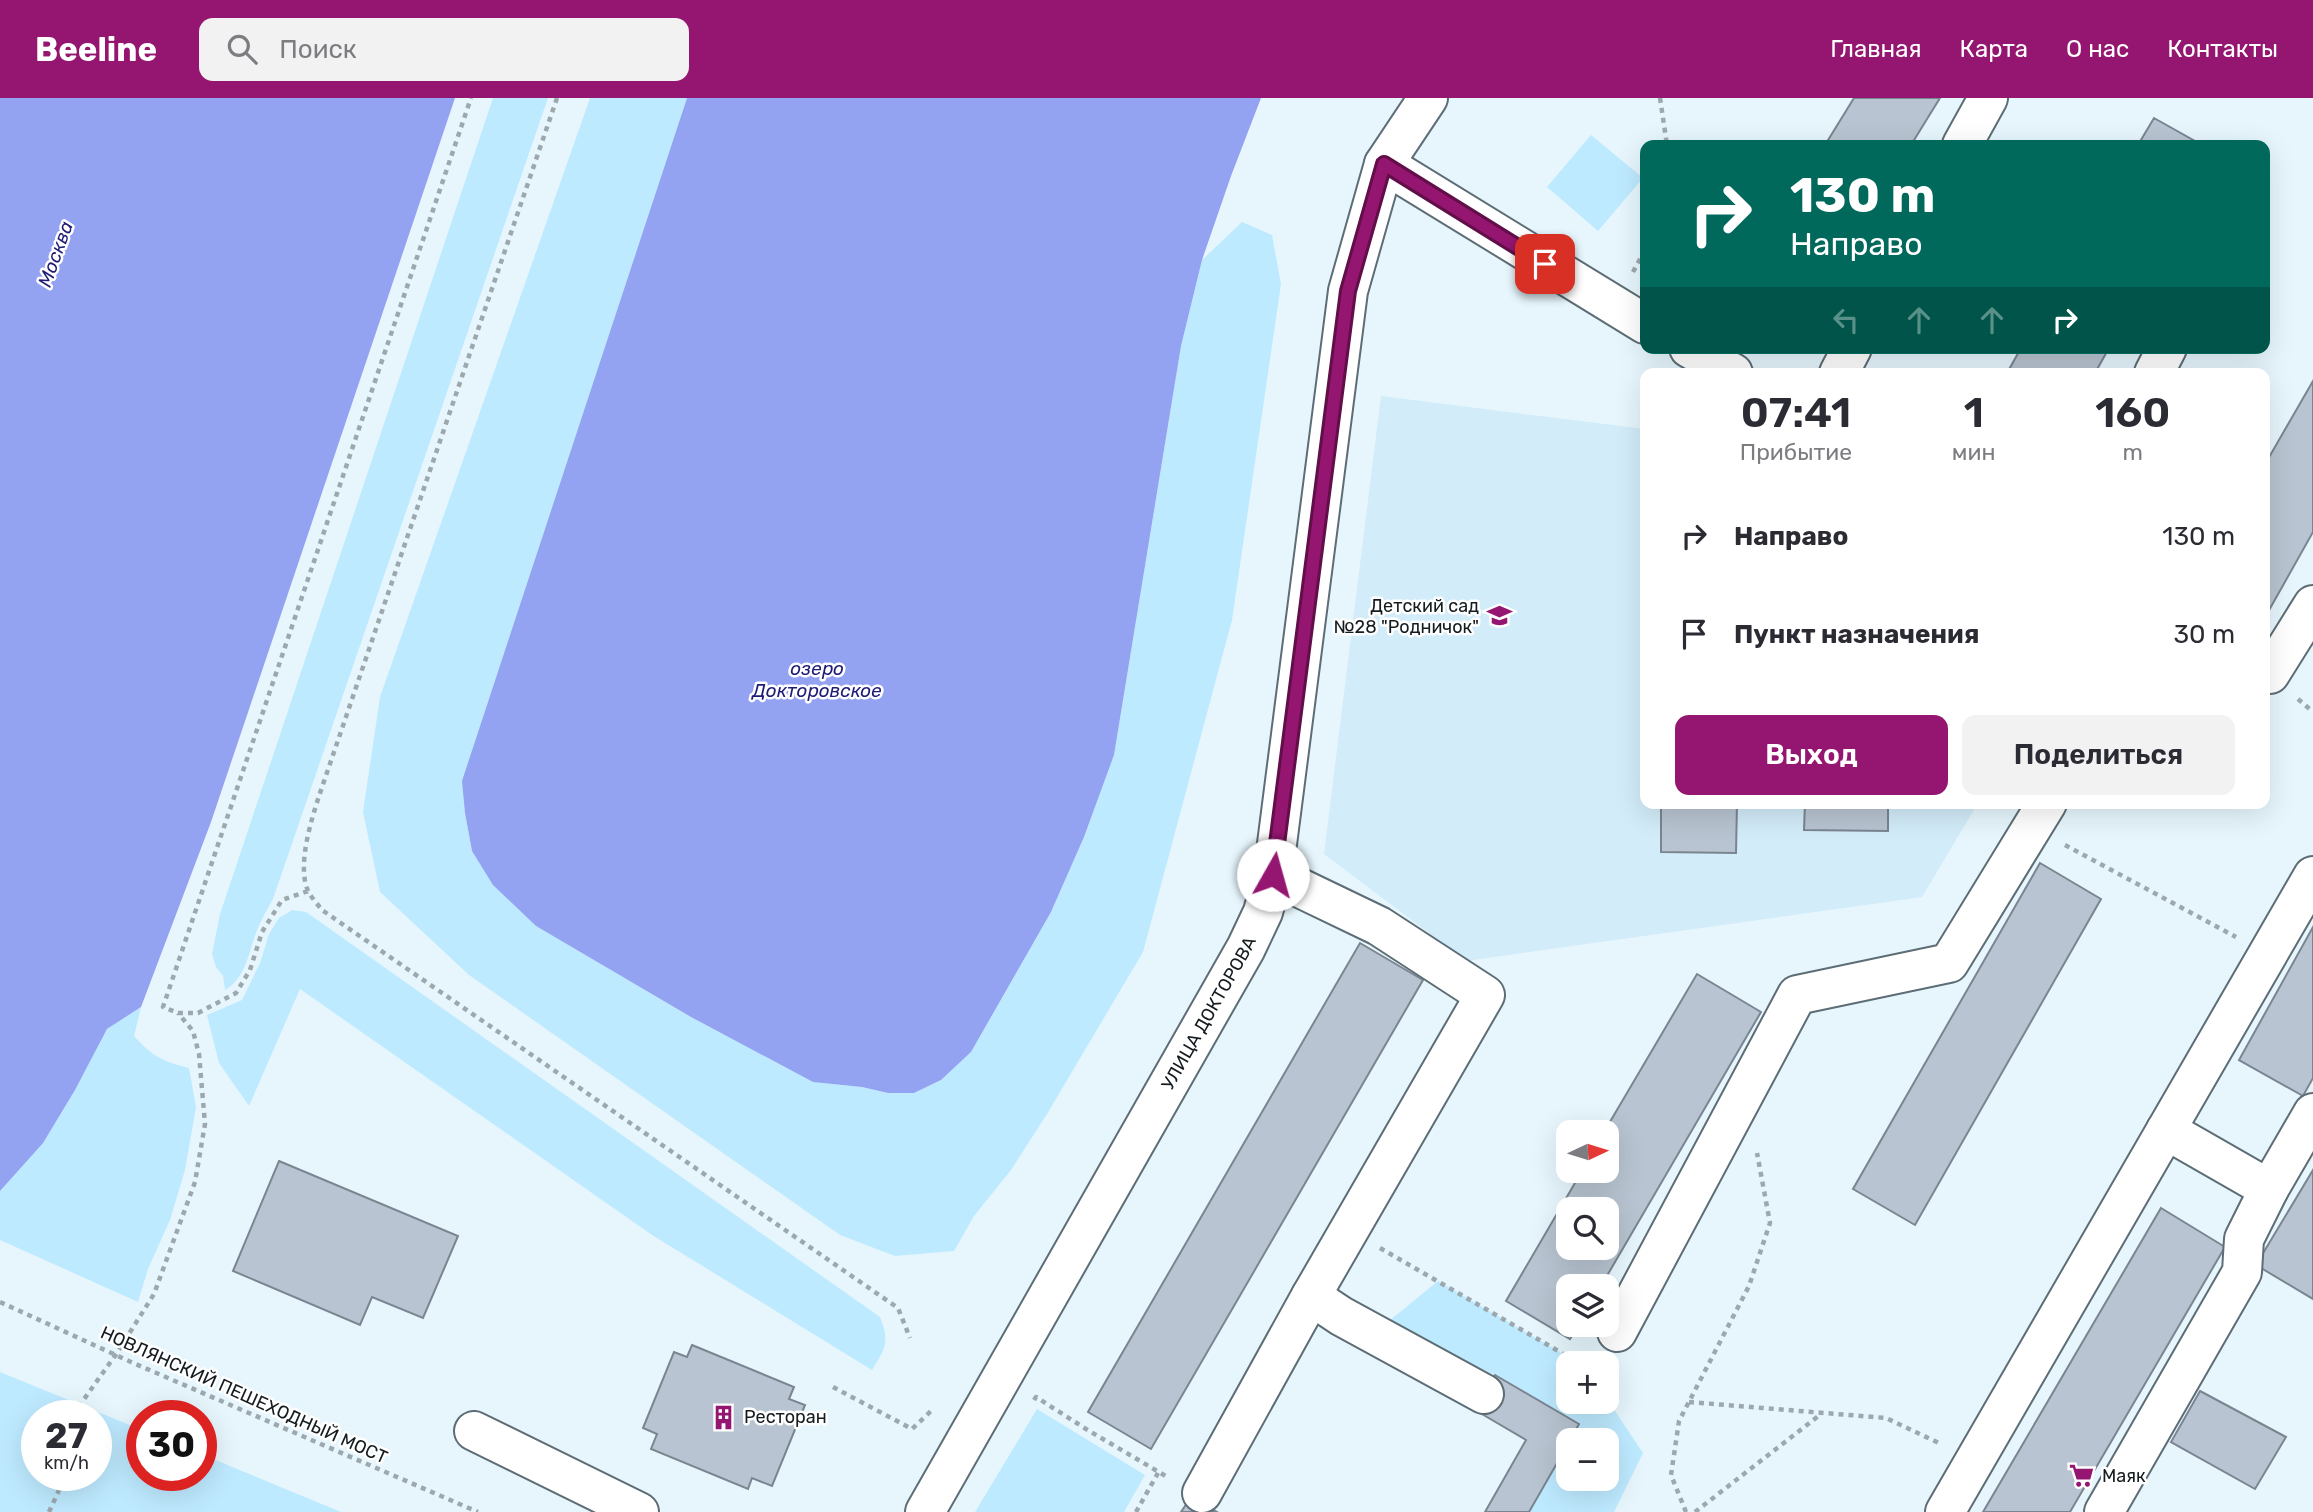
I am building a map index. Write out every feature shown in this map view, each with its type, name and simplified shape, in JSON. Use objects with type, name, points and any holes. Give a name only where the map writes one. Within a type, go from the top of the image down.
[{"type":"street","name":"УЛИЦА ДОКТОРОВА","points":[[925,1512],[1246,948],[1263,912],[1273,875],[1348,291],[1384,164],[1428,98]]},
{"type":"street","points":[[1965,140],[1988,98]]},
{"type":"street","points":[[1384,164],[1640,321]]},
{"type":"street","points":[[1700,354],[1724,368]]},
{"type":"street","points":[[2270,674],[2313,605]]},
{"type":"street","points":[[1619,1328],[1797,995],[1949,963],[2040,815]]},
{"type":"street","points":[[1202,1493],[1311,1296],[1485,995],[1378,926],[1273,875]]},
{"type":"street","points":[[1945,1512],[2313,876]]},
{"type":"street","points":[[2104,1512],[2242,1272],[2244,1238],[2313,1113]]},
{"type":"street","points":[[2166,1130],[2269,1189]]},
{"type":"street","points":[[1311,1296],[1484,1394]]},
{"type":"street","points":[[474,1431],[639,1512]]},
{"type":"path","points":[[308,891],[282,900],[262,932],[250,970],[236,993],[198,1013],[178,1013],[163,1007],[471,98]]},
{"type":"path","points":[[557,98],[319,796],[309,831],[304,864],[308,891],[322,910],[898,1308],[910,1338]]},
{"type":"path","points":[[1660,98],[1666,140]]},
{"type":"path","points":[[2040,815],[2219,927]]},
{"type":"path","points":[[83,1400],[154,1294],[195,1182],[205,1124],[199,1054],[193,1031],[178,1013]]},
{"type":"path","points":[[1686,1512],[1671,1475],[1679,1421],[1749,1286],[1770,1223],[1745,1092]]},
{"type":"path","points":[[1349,1230],[1558,1351]]},
{"type":"path","name":"НОВЛЯНСКИЙ ПЕШЕХОДНЫЙ МОСТ","points":[[0,1302],[131,1362],[478,1512]]},
{"type":"path","points":[[999,1383],[1032,1404],[1036,1397],[1158,1473],[1202,1493]]},
{"type":"path","points":[[833,1387],[912,1429],[931,1411]]},
{"type":"path","points":[[1689,1402],[1886,1418],[1975,1460]]},
{"type":"path","points":[[1695,1512],[1822,1413]]},
{"type":"path","points":[[1136,1512],[1158,1473]]},
{"type":"path","points":[[49,1512],[59,1491]]},
{"type":"shaded area","points":[[493,98],[548,98],[273,899],[258,928],[243,971],[225,990],[223,976],[216,967],[212,954],[220,914]]},
{"type":"shaded area","points":[[590,98],[687,98],[463,781],[472,851],[536,926],[691,1017],[813,1082],[862,1087],[888,1093],[914,1093],[941,1080],[971,1052],[1051,912],[1084,837],[1114,755],[1181,346],[1202,260],[1242,222],[1272,235],[1281,284],[1232,620],[1143,952],[1047,1114],[1011,1170],[974,1216],[954,1251],[895,1256],[840,1235],[469,975],[380,892],[363,812],[380,697]]},
{"type":"shaded area","points":[[1591,135],[1640,176],[1640,182],[1598,231],[1547,187]]},
{"type":"shaded area","name":"Детский сад №28 \"Родничок\"","points":[[1381,396],[1640,428],[1640,809],[1974,809],[1922,897],[1466,961],[1324,854]]},
{"type":"shaded area","points":[[292,910],[306,912],[880,1317],[885,1333],[885,1345],[872,1370],[652,1235],[300,989],[249,1106],[219,1063],[207,1015],[242,1000],[260,963],[269,934],[279,918]]},
{"type":"shaded area","points":[[141,1007],[134,1036],[158,1057],[189,1068],[196,1107],[185,1170],[170,1220],[148,1269],[138,1302],[0,1240],[0,1191],[43,1142],[75,1090],[107,1029]]},
{"type":"shaded area","points":[[1438,1281],[1558,1351],[1556,1351],[1556,1411],[1495,1375],[1447,1353],[1389,1321]]},
{"type":"shaded area","points":[[0,1372],[69,1400],[21,1400],[21,1491],[112,1491],[112,1418],[126,1423],[126,1491],[217,1491],[217,1461],[341,1512],[0,1512]]},
{"type":"shaded area","points":[[1037,1409],[1145,1475],[1124,1512],[975,1512]]},
{"type":"shaded area","points":[[1562,1414],[1617,1414],[1643,1453],[1614,1512],[1529,1512],[1556,1465],[1556,1491],[1619,1491],[1619,1428],[1577,1428],[1579,1424]]},
{"type":"water","name":"Москва","points":[[0,98],[455,98],[211,822],[141,1007],[107,1029],[43,1143],[0,1191]]},
{"type":"water","name":"озеро Докторовское","points":[[687,98],[1261,98],[1202,260],[1181,346],[1114,755],[1084,837],[1051,912],[971,1052],[941,1080],[914,1093],[888,1093],[862,1087],[813,1082],[691,1017],[536,926],[493,885],[472,851],[462,781]]},
{"type":"building","points":[[1854,98],[1940,98],[1914,140],[1828,140]]},
{"type":"building","points":[[2154,118],[2193,140],[2141,140]]},
{"type":"building","points":[[2018,354],[2106,354],[2098,368],[2010,368]]},
{"type":"building","points":[[2313,381],[2313,532],[2270,608],[2270,456]]},
{"type":"building","points":[[1661,809],[1737,809],[1736,853],[1661,852]]},
{"type":"building","points":[[1805,809],[1888,809],[1888,831],[1804,830]]},
{"type":"building","points":[[2040,863],[2101,899],[1915,1225],[1853,1189]]},
{"type":"building","points":[[2313,927],[2313,1078],[2303,1096],[2239,1060]]},
{"type":"building","points":[[1360,943],[1423,980],[1151,1449],[1088,1412]]},
{"type":"building","points":[[1697,974],[1761,1012],[1619,1255],[1619,1197],[1567,1197],[1575,1183],[1619,1183],[1619,1120],[1611,1120]]},
{"type":"building","points":[[279,1161],[458,1236],[423,1318],[372,1297],[360,1325],[233,1271]]},
{"type":"building","points":[[2313,1170],[2313,1299],[2256,1265]]},
{"type":"building","points":[[2161,1208],[2225,1247],[2070,1512],[1983,1512]]},
{"type":"building","points":[[1556,1215],[1556,1260],[1616,1260],[1608,1274],[1556,1274],[1556,1331],[1506,1301]]},
{"type":"building","name":"Ресторан","points":[[692,1345],[794,1387],[789,1399],[805,1405],[772,1486],[752,1478],[748,1489],[651,1449],[657,1434],[643,1428],[674,1352],[687,1357]]},
{"type":"building","points":[[1495,1375],[1556,1411],[1556,1414],[1562,1414],[1579,1424],[1577,1428],[1556,1428],[1556,1465],[1529,1512],[1485,1512],[1526,1440],[1475,1410]]},
{"type":"building","points":[[2200,1391],[2286,1437],[2255,1489],[2171,1442]]},
{"type":"building","points":[[1191,1497],[1217,1512],[1181,1512]]},
{"type":"place","name":"Детский сад №28 \"Родничок\"","points":[[1499,616]]},
{"type":"place","name":"Ресторан","points":[[724,1417]]},
{"type":"place","name":"Маяк","points":[[2082,1476]]},
{"type":"route","points":[[1273,875],[1348,291],[1384,164],[1545,264]]}]
